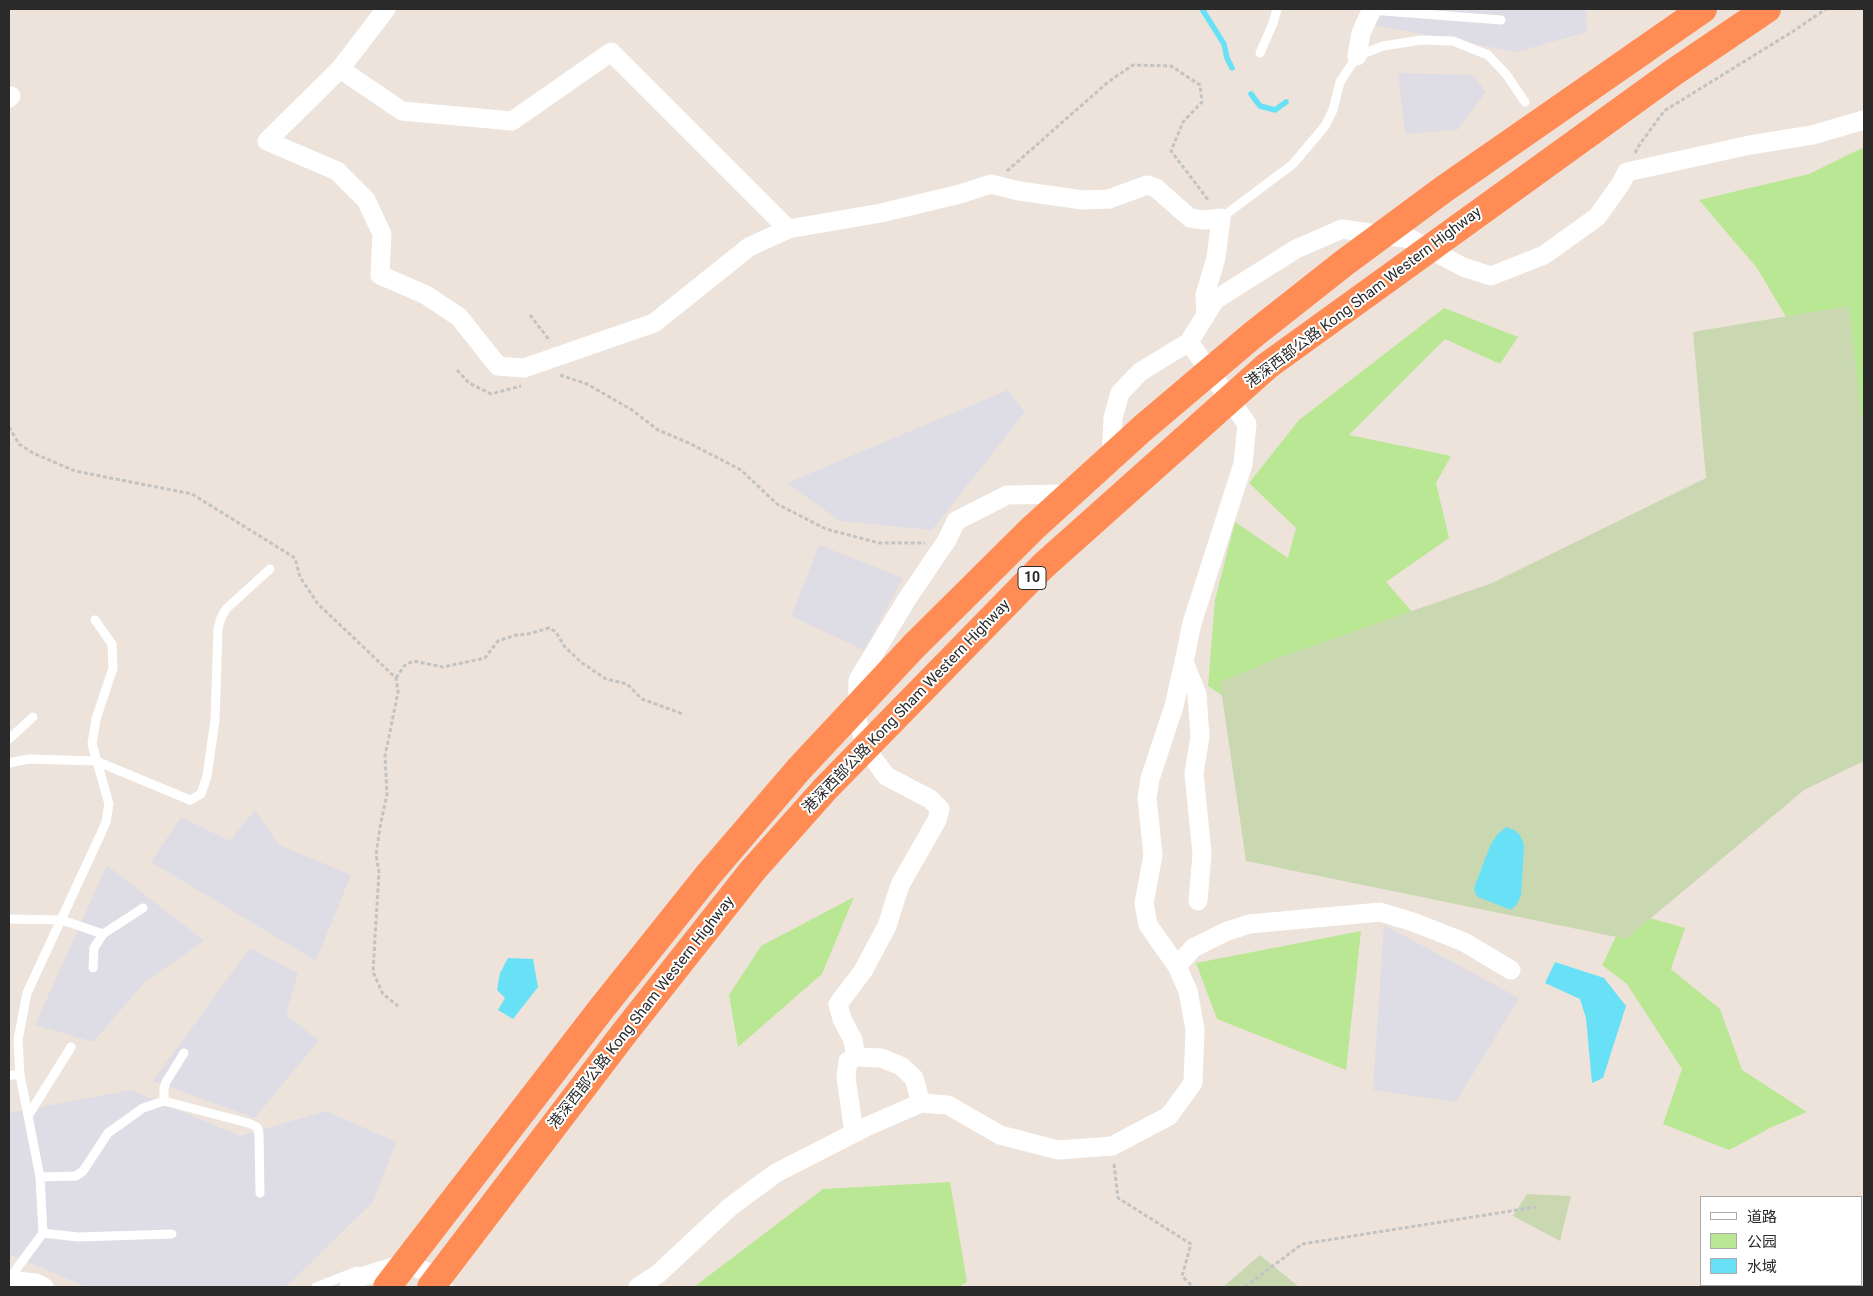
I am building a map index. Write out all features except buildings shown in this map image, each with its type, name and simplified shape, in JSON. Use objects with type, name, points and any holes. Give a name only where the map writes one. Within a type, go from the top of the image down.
[{"type":"highway","name":"10","points":[[376,1281],[602,1008],[715,867],[800,769],[914,646],[1033,528],[1143,428],[1254,334],[1344,263],[1444,189],[1703,9]]},
{"type":"highway","name":"港深西部公路 Kong Sham Western Highway","points":[[431,1287],[625,1032],[753,870],[825,789],[1044,566],[1267,366],[1627,106],[1767,9]]},
{"type":"street","points":[[386,9],[340,69],[267,141],[337,171],[366,200],[382,234],[380,275],[426,295],[460,317],[498,366],[524,368],[654,323],[749,247],[788,229],[881,213],[960,194],[991,184],[1019,191],[1083,200],[1109,199],[1148,185],[1156,188],[1190,218],[1204,220],[1221,218],[1216,258],[1206,295],[1206,314]]},
{"type":"street","points":[[1358,56],[1361,33],[1371,9]]},
{"type":"street","points":[[340,69],[402,110],[512,121],[612,52],[788,229]]},
{"type":"street","points":[[856,1057],[853,1040],[842,1019],[838,1004],[863,971],[887,926],[900,885],[936,820],[940,809],[930,798],[886,776],[870,754],[857,721],[858,680],[907,599],[943,546],[956,521],[1007,495],[1064,494],[1102,482],[1111,466],[1113,418],[1120,393],[1140,372],[1189,342],[1215,300],[1296,249],[1342,229],[1411,239],[1463,266],[1491,276],[1544,255],[1597,217],[1620,185],[1626,172],[1750,145],[1812,134],[1864,120]]},
{"type":"street","points":[[638,1287],[658,1274],[730,1207],[776,1173],[854,1133],[921,1103],[948,1105],[1000,1135],[1058,1150],[1112,1146],[1169,1116],[1193,1083],[1195,1029],[1188,991],[1177,966],[1148,925],[1144,903],[1153,855],[1147,798],[1150,779],[1174,706],[1192,623],[1244,464],[1247,424],[1189,342]]},
{"type":"street","points":[[1184,662],[1197,694],[1200,737],[1194,773],[1202,854],[1198,901]]},
{"type":"street","points":[[1177,966],[1192,948],[1225,932],[1249,924],[1380,912],[1413,922],[1464,942],[1511,970]]},
{"type":"street","points":[[854,1133],[846,1077],[848,1062],[856,1057],[881,1058],[901,1066],[914,1078],[921,1103]]},
{"type":"street","points":[[349,1287],[358,1278],[376,1281],[405,1263],[438,1276],[444,1287]]},
{"type":"street","points":[[9,1280],[35,1283],[44,1287]]},
{"type":"lane","points":[[1260,53],[1273,23],[1276,9]]},
{"type":"lane","points":[[1371,9],[1501,20]]},
{"type":"lane","points":[[1221,218],[1293,164],[1324,126],[1333,110],[1340,82],[1358,56],[1383,46],[1421,40],[1453,41],[1488,56],[1506,74],[1525,102]]},
{"type":"lane","points":[[9,763],[29,759],[96,761],[190,800],[201,794],[207,776],[214,720],[218,629],[221,618],[226,609],[270,570]]},
{"type":"lane","points":[[9,1280],[43,1234],[40,1178],[20,1075],[18,1040],[27,993],[106,822],[109,804],[92,744],[96,719],[112,668],[112,644],[96,620]]},
{"type":"lane","points":[[9,739],[33,717]]},
{"type":"lane","points":[[93,968],[94,948],[103,934],[143,908]]},
{"type":"lane","points":[[9,921],[62,920],[103,934]]},
{"type":"lane","points":[[28,1116],[71,1047]]},
{"type":"lane","points":[[164,1101],[166,1082],[184,1053]]},
{"type":"lane","points":[[9,1075],[20,1075]]},
{"type":"lane","points":[[40,1178],[76,1176],[83,1171],[108,1133],[143,1108],[164,1101],[257,1127],[260,1133],[260,1193]]},
{"type":"lane","points":[[43,1234],[78,1237],[172,1234]]},
{"type":"lane","points":[[316,1287],[357,1271],[376,1281]]},
{"type":"path","points":[[1626,172],[1640,144],[1664,111],[1826,9]]},
{"type":"path","points":[[991,184],[1108,82],[1133,65],[1171,66],[1200,85],[1202,102],[1183,122],[1171,151],[1221,218]]},
{"type":"path","points":[[457,370],[469,383],[491,394],[524,385]]},
{"type":"path","points":[[555,376],[561,374],[587,384],[632,410],[658,430],[690,443],[741,470],[778,504],[826,529],[879,543],[917,542],[943,546]]},
{"type":"path","points":[[9,427],[19,444],[34,453],[75,471],[192,494],[295,558],[300,577],[318,604],[396,678],[398,692],[385,756],[387,794],[376,855],[379,872],[373,972],[383,994],[398,1006]]},
{"type":"path","points":[[396,678],[404,666],[413,661],[443,667],[485,658],[498,641],[548,628],[556,632],[564,646],[582,663],[606,679],[627,684],[642,699],[683,714]]},
{"type":"path","points":[[1112,1146],[1118,1198],[1191,1244],[1182,1276],[1193,1287]]},
{"type":"path","points":[[1245,1287],[1302,1244],[1536,1207]]},
{"type":"shaded area","points":[[1386,9],[1586,9],[1587,32],[1516,52],[1375,25]]},
{"type":"shaded area","points":[[1398,73],[1473,75],[1486,92],[1457,130],[1405,134]]},
{"type":"shaded area","points":[[1008,390],[1025,412],[932,530],[840,521],[787,483]]},
{"type":"shaded area","points":[[819,545],[903,578],[864,650],[791,616]]},
{"type":"shaded area","points":[[255,810],[279,845],[351,875],[316,961],[151,862],[181,817],[230,841]]},
{"type":"shaded area","points":[[107,865],[204,941],[145,982],[93,1042],[35,1025]]},
{"type":"shaded area","points":[[1384,925],[1519,998],[1456,1102],[1373,1090]]},
{"type":"shaded area","points":[[250,948],[298,973],[286,1015],[319,1040],[255,1118],[153,1081]]},
{"type":"shaded area","points":[[131,1090],[240,1136],[326,1111],[396,1142],[373,1202],[288,1285],[274,1287],[87,1287],[9,1254],[9,1113]]},
{"type":"green space","points":[[1864,147],[1864,443],[1757,268],[1699,200],[1809,174]]},
{"type":"green space","points":[[1849,306],[1861,415],[1864,419],[1864,761],[1804,790],[1626,939],[1246,861],[1220,682],[1278,658],[1492,583],[1706,478],[1693,332]]},
{"type":"green space","points":[[1444,308],[1518,337],[1500,364],[1445,339],[1349,435],[1451,456],[1436,483],[1449,538],[1386,582],[1434,637],[1238,706],[1208,686],[1215,600],[1235,522],[1288,558],[1296,528],[1249,483],[1299,420]]},
{"type":"green space","points":[[854,897],[822,974],[738,1047],[729,995],[761,946]]},
{"type":"green space","points":[[1628,912],[1685,928],[1671,969],[1720,1009],[1742,1070],[1807,1112],[1772,1127],[1729,1150],[1663,1124],[1682,1069],[1627,984],[1602,965]]},
{"type":"green space","points":[[1361,931],[1346,1070],[1217,1019],[1196,963]]},
{"type":"green space","points":[[950,1182],[967,1282],[959,1287],[694,1287],[823,1189]]},
{"type":"green space","points":[[1527,1194],[1571,1196],[1560,1241],[1513,1216]]},
{"type":"green space","points":[[1260,1255],[1299,1287],[1223,1287]]},
{"type":"water","points":[[1506,827],[1519,834],[1524,848],[1521,895],[1517,904],[1511,910],[1478,897],[1474,888],[1490,846],[1496,836]]},
{"type":"water","points":[[508,958],[533,959],[538,987],[513,1019],[498,1010],[505,998],[497,990],[500,973]]},
{"type":"water","points":[[1555,962],[1604,978],[1626,1006],[1603,1078],[1592,1083],[1586,1018],[1580,999],[1545,983]]},
{"type":"waterway","points":[[1202,9],[1224,44],[1227,58],[1232,68]]},
{"type":"waterway","points":[[1251,94],[1260,106],[1275,110],[1286,102]]}]
